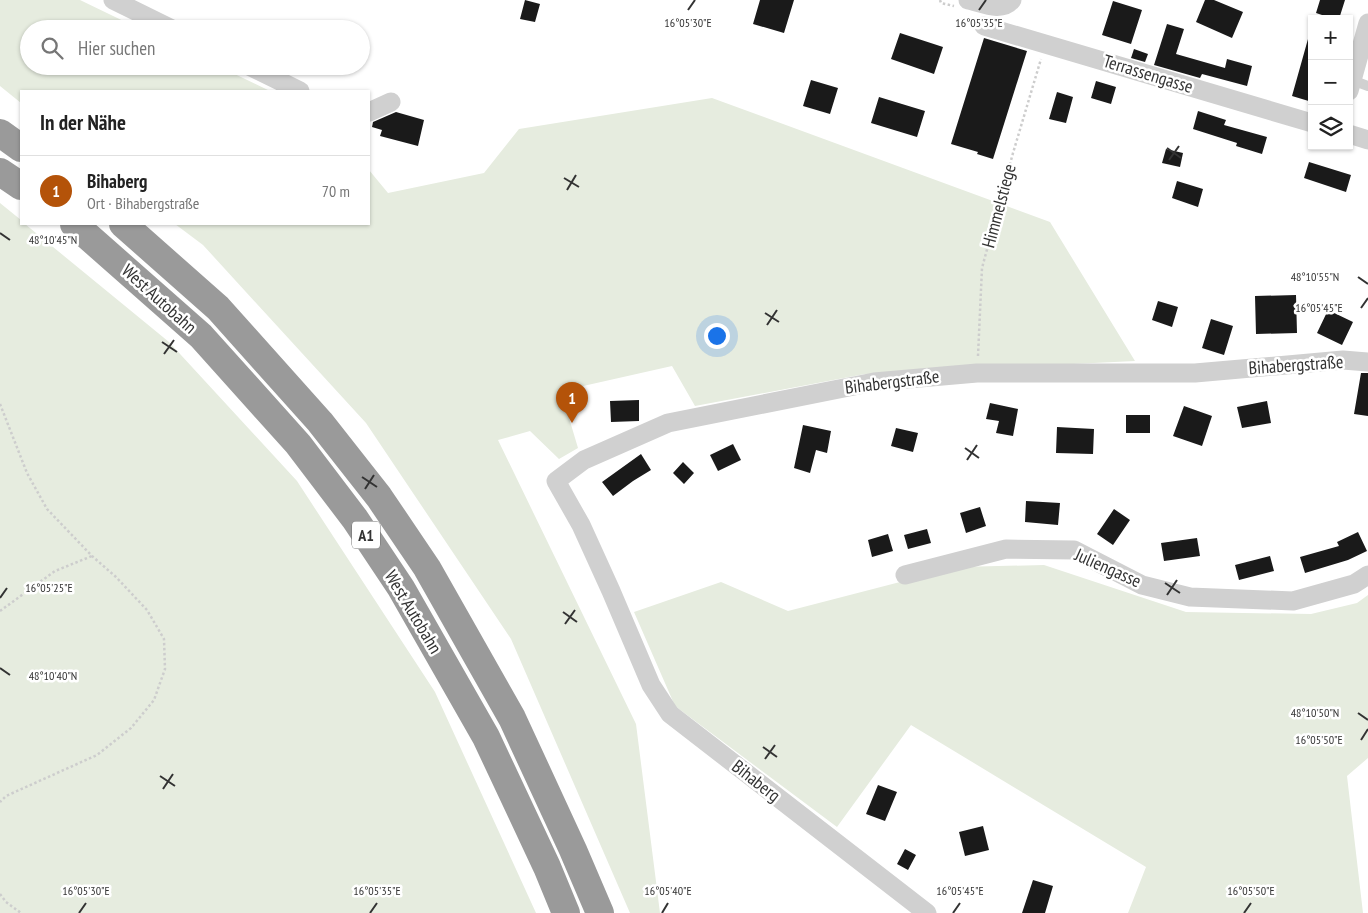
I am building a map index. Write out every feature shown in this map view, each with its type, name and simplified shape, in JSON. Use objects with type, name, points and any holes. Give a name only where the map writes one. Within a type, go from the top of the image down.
[{"type":"highway","points":[[0,133],[20,147]]},
{"type":"highway","points":[[0,172],[20,185]]},
{"type":"highway","name":"West Autobahn","points":[[75,225],[201,336],[298,444],[355,519],[401,588],[486,736],[547,867],[566,913]]},
{"type":"highway","name":"West Autobahn","points":[[124,225],[218,308],[320,422],[379,497],[428,568],[512,718],[600,913]]},
{"type":"street","points":[[113,0],[154,20]]},
{"type":"street","points":[[968,0],[1000,7],[1010,4],[1012,0]]},
{"type":"street","name":"Terrassengasse","points":[[984,26],[1308,122]]},
{"type":"street","points":[[1356,86],[1367,27]]},
{"type":"street","points":[[267,75],[298,90]]},
{"type":"street","points":[[370,112],[391,102]]},
{"type":"street","points":[[1353,135],[1368,140]]},
{"type":"street","name":"Bihabergstraße","points":[[611,591],[581,526],[556,481],[584,460],[668,424],[874,382],[977,373],[1195,374],[1343,360],[1368,362]]},
{"type":"street","name":"Juliengasse","points":[[905,575],[1006,549],[1074,550],[1142,585],[1190,597],[1293,601],[1354,584],[1368,575]]},
{"type":"street","name":"Bihaberg","points":[[611,591],[651,685],[670,714],[927,913]]},
{"type":"path","name":"Himmelstiege","points":[[977,373],[982,268],[1013,153],[1046,44]]},
{"type":"path","points":[[0,404],[26,473],[47,509],[147,610],[164,639],[165,669],[154,700],[131,728],[97,755],[6,796],[0,802]]},
{"type":"path","points":[[0,611],[55,572],[92,556]]},
{"type":"path","points":[[0,894],[6,902],[21,913]]},
{"type":"shaded area","points":[[0,0],[80,0],[121,20],[20,20],[20,75],[237,75],[268,90],[20,90],[20,102],[0,86]]},
{"type":"shaded area","points":[[712,98],[1050,222],[1135,361],[865,374],[695,406],[672,366],[561,391],[578,448],[559,459],[530,431],[498,440],[636,724],[660,913],[630,913],[511,639],[366,423],[203,245],[176,225],[370,225],[370,171],[388,193],[484,173],[519,129]]},
{"type":"shaded area","points":[[0,203],[20,219],[20,225],[26,225],[169,342],[297,481],[435,692],[536,913],[0,913]]},
{"type":"shaded area","points":[[1044,565],[1186,612],[1311,614],[1357,603],[1368,595],[1368,758],[1347,776],[1363,913],[1128,913],[1146,867],[911,725],[837,827],[675,706],[634,612],[721,582],[788,611],[958,567]]},
{"type":"building","points":[[525,0],[540,4],[535,22],[520,19]]},
{"type":"building","points":[[760,0],[794,0],[784,33],[753,24]]},
{"type":"building","points":[[1205,0],[1214,0],[1243,12],[1232,38],[1196,22]]},
{"type":"building","points":[[1320,0],[1345,0],[1340,15],[1322,15],[1316,13]]},
{"type":"building","points":[[1113,1],[1142,10],[1131,44],[1102,35]]},
{"type":"building","points":[[1167,24],[1184,29],[1176,54],[1225,68],[1227,59],[1252,66],[1247,86],[1202,74],[1200,78],[1154,65]]},
{"type":"building","points":[[900,33],[943,47],[934,74],[891,59]]},
{"type":"building","points":[[984,38],[1027,51],[993,159],[977,154],[978,152],[951,144]]},
{"type":"building","points":[[1308,39],[1308,101],[1292,96]]},
{"type":"building","points":[[1134,49],[1148,54],[1145,62],[1131,58]]},
{"type":"building","points":[[811,80],[838,88],[830,114],[803,106]]},
{"type":"building","points":[[1096,81],[1116,87],[1111,104],[1091,98]]},
{"type":"building","points":[[1057,92],[1073,97],[1066,123],[1049,119]]},
{"type":"building","points":[[879,97],[925,111],[917,137],[871,123]]},
{"type":"building","points":[[1198,111],[1226,120],[1224,125],[1267,137],[1262,154],[1236,146],[1237,143],[1193,129]]},
{"type":"building","points":[[396,112],[424,120],[418,146],[380,136],[382,130],[372,127],[373,122]]},
{"type":"building","points":[[1166,149],[1183,153],[1180,167],[1162,163]]},
{"type":"building","points":[[1309,162],[1351,175],[1346,192],[1304,178]]},
{"type":"building","points":[[1177,181],[1203,189],[1198,207],[1172,198]]},
{"type":"building","points":[[1296,295],[1297,333],[1256,334],[1255,296]]},
{"type":"building","points":[[1158,301],[1178,307],[1172,327],[1152,320]]},
{"type":"building","points":[[1328,310],[1353,322],[1342,345],[1317,333]]},
{"type":"building","points":[[1211,319],[1233,326],[1224,355],[1202,348]]},
{"type":"building","points":[[1361,373],[1368,373],[1368,416],[1354,414]]},
{"type":"building","points":[[639,400],[639,421],[611,422],[610,401]]},
{"type":"building","points":[[1267,401],[1271,423],[1242,428],[1237,407]]},
{"type":"building","points":[[990,403],[1018,409],[1013,436],[996,433],[999,421],[986,419]]},
{"type":"building","points":[[1184,406],[1212,416],[1202,446],[1173,436]]},
{"type":"building","points":[[1126,415],[1150,415],[1150,433],[1126,433]]},
{"type":"building","points":[[803,425],[831,431],[827,453],[816,450],[810,473],[794,468]]},
{"type":"building","points":[[1057,427],[1094,429],[1093,454],[1056,453]]},
{"type":"building","points":[[896,428],[918,433],[913,452],[891,446]]},
{"type":"building","points":[[733,444],[741,460],[718,471],[710,455]]},
{"type":"building","points":[[641,454],[651,470],[613,496],[602,482]]},
{"type":"building","points":[[683,462],[694,473],[684,484],[673,473]]},
{"type":"building","points":[[1026,501],[1060,503],[1058,525],[1025,522]]},
{"type":"building","points":[[980,507],[986,526],[966,533],[960,513]]},
{"type":"building","points":[[1114,509],[1130,520],[1113,545],[1097,534]]},
{"type":"building","points":[[927,529],[931,543],[908,549],[904,535]]},
{"type":"building","points":[[1358,532],[1367,551],[1348,560],[1305,573],[1300,557],[1339,546],[1337,542]]},
{"type":"building","points":[[888,534],[893,551],[872,557],[868,540]]},
{"type":"building","points":[[1197,538],[1200,556],[1164,561],[1161,543]]},
{"type":"building","points":[[1270,556],[1274,571],[1239,580],[1235,565]]},
{"type":"building","points":[[878,785],[897,792],[885,821],[866,814]]},
{"type":"building","points":[[983,826],[989,850],[965,856],[959,832]]},
{"type":"building","points":[[905,849],[916,855],[908,870],[897,864]]},
{"type":"building","points":[[1033,880],[1053,886],[1045,913],[1022,913]]},
{"type":"place","name":"Bihaberg","points":[[572,423]]}]
